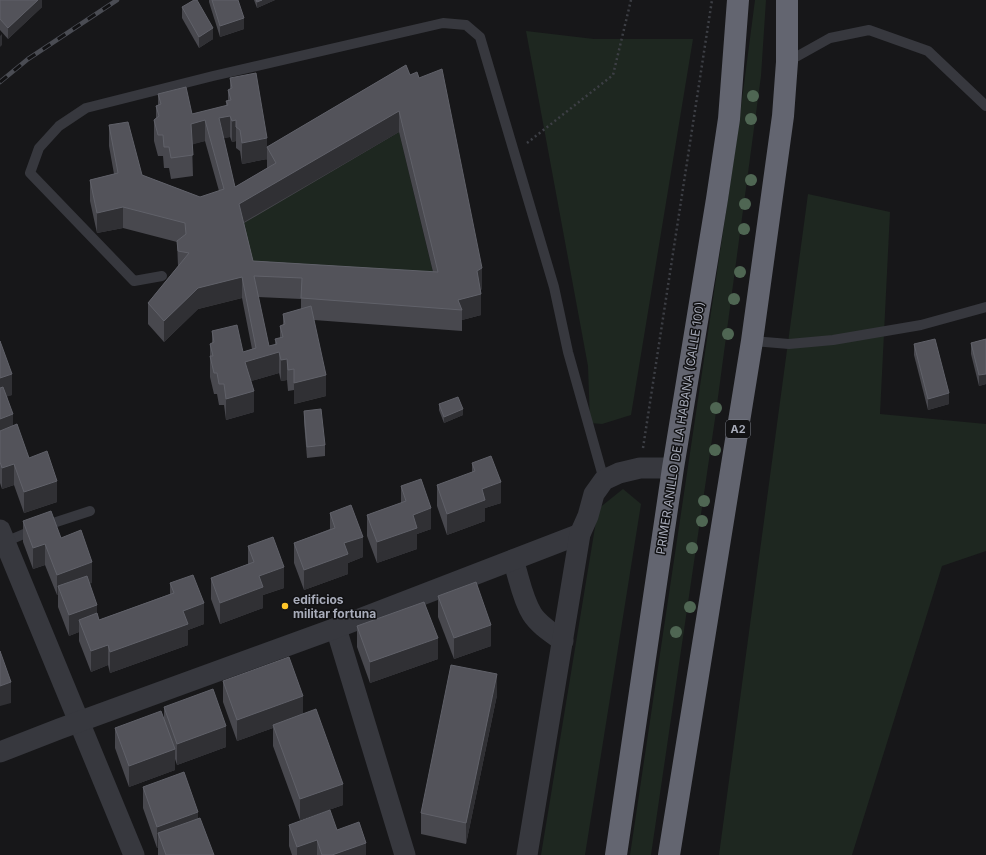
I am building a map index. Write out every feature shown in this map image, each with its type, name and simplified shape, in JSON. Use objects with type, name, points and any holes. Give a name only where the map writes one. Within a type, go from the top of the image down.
[{"type":"highway","name":"PRIMER ANILLO DE LA HABANA (CALLE 100)","points":[[616,855],[673,468],[718,199],[729,119],[738,0]]},
{"type":"highway","name":"A2","points":[[670,855],[752,341],[782,116],[787,62],[787,0]]},
{"type":"street","points":[[527,855],[580,534],[588,516],[594,494],[604,480],[619,473],[640,468],[673,468]]},
{"type":"street","points":[[0,752],[336,628],[580,534]]},
{"type":"street","points":[[2,536],[134,855]]},
{"type":"street","points":[[513,560],[526,602],[532,614],[541,624],[563,641]]},
{"type":"street","points":[[336,628],[405,855]]},
{"type":"lane","points":[[162,276],[134,281],[30,173],[39,148],[59,126],[86,108],[213,76],[443,23],[466,26],[480,37],[554,287],[568,352],[604,480]]},
{"type":"lane","points":[[787,62],[830,38],[869,30],[928,51],[986,106]]},
{"type":"lane","points":[[752,341],[789,344],[833,340],[921,325],[986,307]]},
{"type":"lane","points":[[2,536],[38,528],[90,511]]},
{"type":"path","points":[[514,153],[613,75],[631,0]]},
{"type":"path","points":[[640,468],[712,0]]},
{"type":"shaded area","points":[[755,0],[766,0],[761,76],[716,412],[651,855],[630,855],[737,138]]},
{"type":"shaded area","points":[[526,31],[594,39],[693,39],[631,415],[602,424],[590,423],[588,366]]},
{"type":"shaded area","points":[[399,132],[438,293],[253,282],[239,225]]},
{"type":"shaded area","points":[[808,194],[890,212],[880,414],[986,424],[986,551],[942,566],[852,855],[719,855]]},
{"type":"shaded area","points":[[623,489],[641,504],[585,855],[541,855],[598,509]]},
{"type":"building","points":[[0,0],[38,0],[8,28],[0,19]]},
{"type":"building","points":[[194,0],[197,0],[213,28],[199,37],[182,7]]},
{"type":"building","points":[[212,0],[238,0],[244,18],[220,26]]},
{"type":"building","points":[[406,65],[410,75],[417,72],[419,78],[442,69],[482,268],[477,271],[481,294],[458,300],[462,310],[301,298],[302,278],[254,276],[269,346],[277,344],[275,339],[283,337],[280,326],[285,324],[283,314],[311,306],[326,375],[294,383],[294,369],[288,370],[287,359],[281,360],[279,352],[245,362],[254,391],[226,399],[224,384],[219,384],[217,373],[214,373],[210,356],[213,356],[210,344],[214,342],[212,331],[237,325],[243,352],[256,348],[242,277],[198,288],[164,321],[148,303],[189,253],[178,251],[177,241],[186,234],[185,223],[123,207],[97,213],[90,180],[118,173],[109,125],[128,122],[142,175],[200,197],[224,189],[205,120],[191,124],[193,155],[171,158],[169,147],[164,147],[163,135],[158,135],[154,120],[159,116],[156,106],[161,104],[158,94],[186,87],[192,114],[228,105],[226,101],[231,100],[228,90],[232,88],[230,78],[256,73],[267,138],[242,143],[240,130],[236,127],[236,120],[232,121],[230,116],[219,118],[235,187],[276,163],[267,147]],"holes":[[[399,111],[438,272],[253,261],[239,204]]]},
{"type":"building","points":[[935,339],[949,393],[928,399],[914,344]]},
{"type":"building","points":[[986,339],[986,374],[979,375],[971,343]]},
{"type":"building","points":[[0,341],[12,374],[0,378]]},
{"type":"building","points":[[3,387],[13,414],[0,419],[0,388]]},
{"type":"building","points":[[458,397],[463,409],[444,417],[439,404]]},
{"type":"building","points":[[321,409],[325,445],[307,447],[304,411]]},
{"type":"building","points":[[17,424],[29,458],[47,451],[57,481],[24,492],[14,464],[2,468],[0,462],[0,431]]},
{"type":"building","points":[[491,456],[501,482],[482,489],[485,500],[447,514],[437,485],[475,471],[472,463]]},
{"type":"building","points":[[421,479],[431,508],[413,515],[417,528],[377,542],[367,515],[406,501],[401,486]]},
{"type":"building","points":[[351,505],[363,537],[344,543],[348,554],[304,570],[294,543],[335,528],[330,513]]},
{"type":"building","points":[[51,511],[61,538],[81,530],[92,562],[57,575],[45,544],[33,548],[23,521]]},
{"type":"building","points":[[273,537],[284,567],[259,576],[263,587],[220,603],[211,578],[254,562],[248,546]]},
{"type":"building","points":[[193,575],[204,603],[183,611],[188,624],[110,652],[108,645],[91,651],[79,620],[97,613],[99,620],[174,593],[170,583]]},
{"type":"building","points":[[87,576],[97,605],[69,615],[58,586]]},
{"type":"building","points":[[476,582],[491,625],[454,638],[438,596]]},
{"type":"building","points":[[424,602],[438,638],[370,662],[357,626]]},
{"type":"building","points":[[0,651],[11,682],[0,686]]},
{"type":"building","points":[[289,657],[303,696],[237,720],[223,681]]},
{"type":"building","points":[[451,665],[497,674],[466,823],[421,813]]},
{"type":"building","points":[[213,689],[226,726],[177,744],[164,707]]},
{"type":"building","points":[[316,709],[343,784],[300,799],[273,725]]},
{"type":"building","points":[[161,711],[175,749],[129,766],[115,728]]},
{"type":"building","points":[[184,772],[198,812],[157,827],[143,787]]},
{"type":"building","points":[[330,810],[337,830],[359,822],[366,843],[332,855],[322,855],[317,840],[297,847],[289,825]]},
{"type":"building","points":[[200,818],[214,855],[166,855],[158,833]]},
{"type":"railway","points":[[0,82],[28,59],[117,0]]},
{"type":"place","name":"edificios militar fortuna","points":[[285,606]]}]
